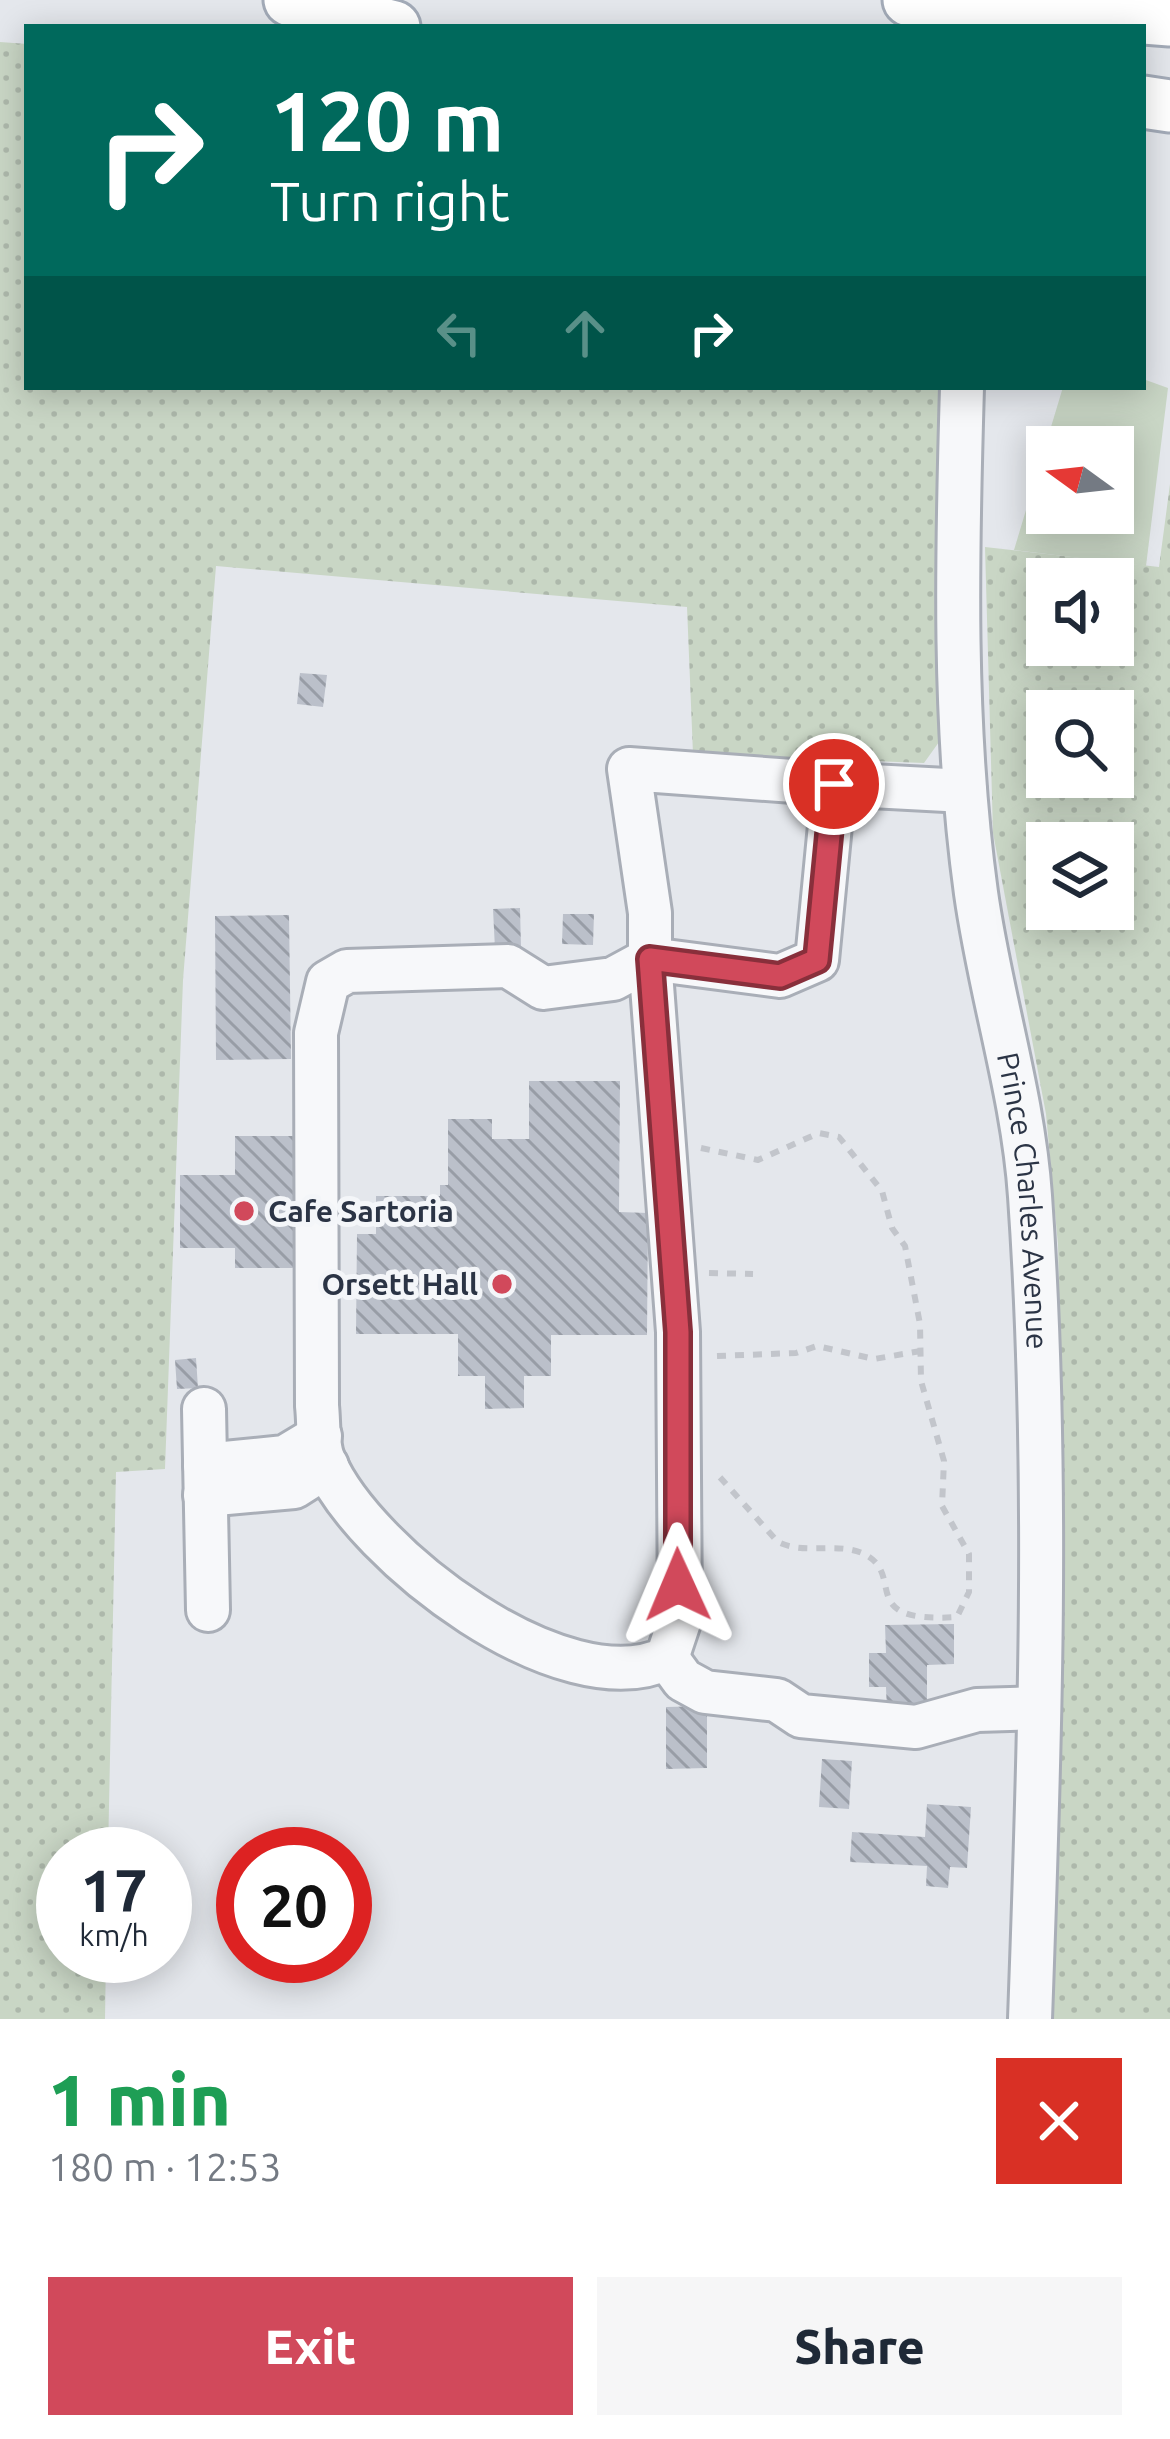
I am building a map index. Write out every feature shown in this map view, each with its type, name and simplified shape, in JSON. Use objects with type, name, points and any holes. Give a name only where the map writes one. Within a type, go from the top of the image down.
[{"type":"main road","points":[[290,0],[382,24]]},
{"type":"main road","points":[[879,0],[924,24]]},
{"type":"main road","points":[[908,0],[1012,16],[1170,20]]},
{"type":"street","name":"Prince Charles Avenue","points":[[962,390],[964,790],[976,896],[1030,1190],[1040,1382],[1030,2019]]},
{"type":"street","points":[[667,1658],[680,1619],[678,1364],[666,1140],[652,1034],[650,913],[629,769],[964,790]]},
{"type":"street","points":[[667,1658],[621,1672],[506,1634],[410,1567],[349,1502],[323,1451],[316,1033],[328,982],[347,971],[508,966],[543,988],[613,979],[650,959],[780,976],[817,960],[834,784]]},
{"type":"street","points":[[204,1409],[208,1610]]},
{"type":"street","points":[[205,1480],[323,1451]]},
{"type":"street","points":[[667,1658],[683,1680],[705,1692],[777,1700],[802,1716],[916,1727],[977,1710],[1038,1708]]},
{"type":"path","points":[[666,1140],[758,1160],[819,1133],[850,1145],[861,1170],[882,1191],[892,1228],[905,1246],[921,1382],[944,1461],[942,1506],[969,1553],[969,1592],[957,1617],[902,1615],[888,1603],[876,1566],[864,1553],[778,1542],[724,1477],[676,1454]]},
{"type":"path","points":[[678,1364],[725,1355],[796,1353],[817,1346],[874,1360],[921,1352]]},
{"type":"green space","points":[[0,42],[24,44],[24,390],[947,390],[944,735],[924,763],[693,754],[687,607],[216,566],[183,980],[165,1469],[116,1472],[109,1827],[36,1827],[36,1983],[106,1983],[105,2019],[0,2019]]},
{"type":"green space","points":[[1146,380],[1168,388],[1146,566],[1134,565],[1134,558],[1014,550],[1026,510],[1026,534],[1134,534],[1134,426],[1051,426],[1062,390],[1146,390]]},
{"type":"green space","points":[[1170,484],[1170,2019],[1052,2019],[1064,1525],[1058,1245],[1046,1114],[993,833],[985,547],[1081,558],[1026,558],[1026,666],[1134,666],[1134,564],[1159,567]]},
{"type":"building","points":[[300,673],[327,675],[323,707],[297,704]]},
{"type":"building","points":[[520,908],[521,948],[495,949],[493,909]]},
{"type":"building","points":[[563,914],[594,914],[593,945],[562,944]]},
{"type":"building","points":[[289,915],[291,1059],[216,1060],[215,916]]},
{"type":"building","name":"Orsett Hall","points":[[529,1081],[620,1081],[619,1212],[648,1213],[647,1335],[551,1335],[551,1376],[524,1376],[524,1408],[485,1409],[485,1376],[458,1376],[458,1334],[356,1334],[357,1234],[376,1234],[376,1196],[440,1196],[440,1185],[448,1185],[448,1119],[492,1119],[492,1139],[529,1139]]},
{"type":"building","name":"Cafe Sartoria","points":[[235,1136],[308,1136],[307,1268],[235,1268],[235,1248],[180,1248],[180,1175],[235,1175]]},
{"type":"building","points":[[196,1358],[198,1388],[177,1389],[175,1360]]},
{"type":"building","points":[[954,1624],[954,1664],[927,1665],[927,1711],[887,1712],[886,1687],[869,1687],[869,1653],[886,1653],[885,1625]]},
{"type":"building","points":[[707,1706],[707,1768],[666,1769],[666,1707]]},
{"type":"building","points":[[822,1759],[852,1761],[849,1809],[819,1807]]},
{"type":"building","points":[[927,1804],[971,1807],[967,1868],[950,1867],[948,1888],[926,1886],[927,1866],[850,1862],[852,1832],[925,1837]]},
{"type":"place","name":"Cafe Sartoria","points":[[244,1211]]},
{"type":"place","name":"Orsett Hall","points":[[502,1284]]},
{"type":"route","points":[[678,1585],[678,1332],[668,1154],[652,1034],[650,959],[780,976],[817,960],[834,784]]}]
